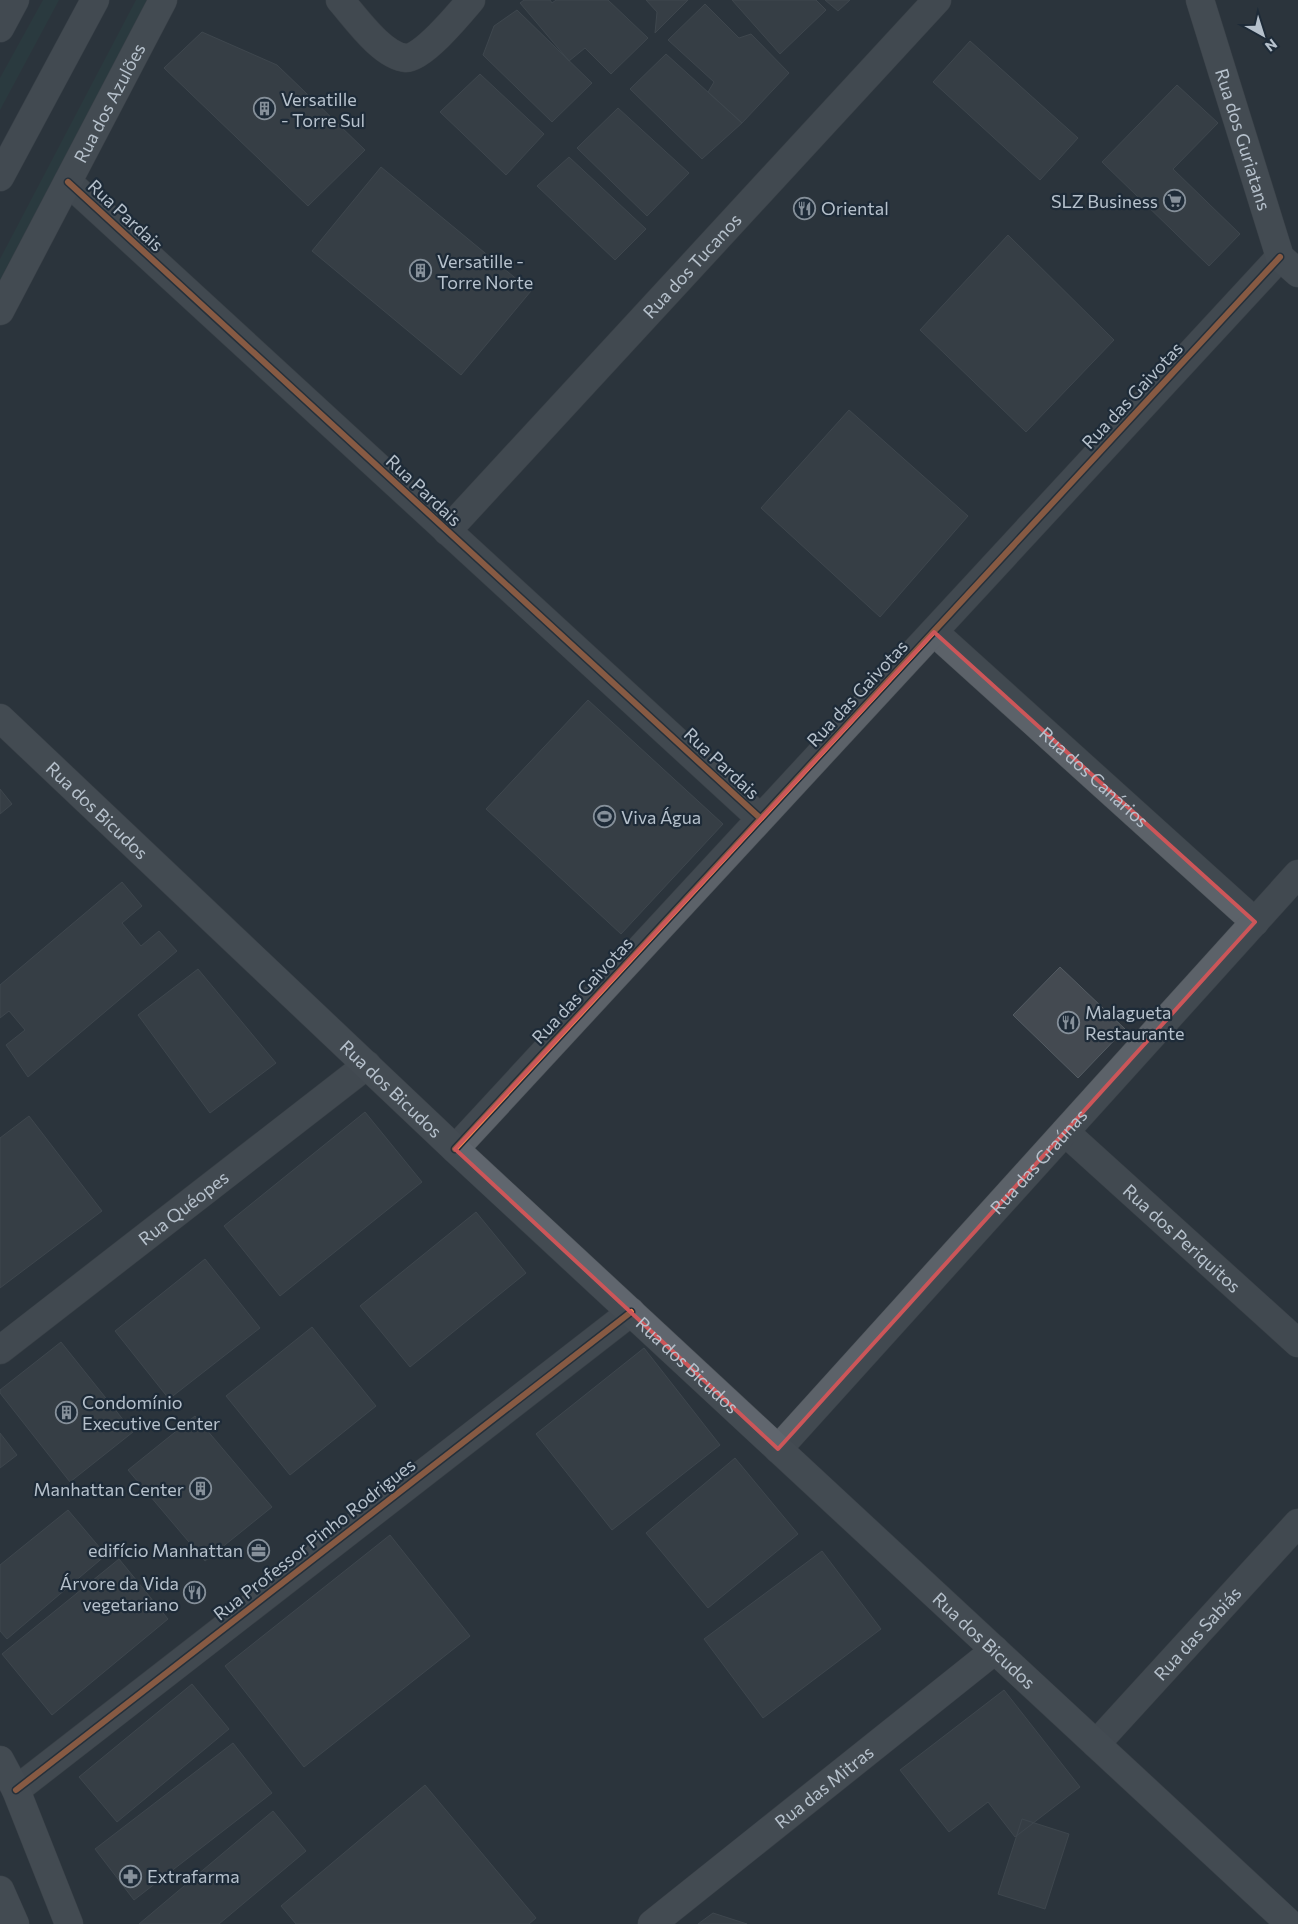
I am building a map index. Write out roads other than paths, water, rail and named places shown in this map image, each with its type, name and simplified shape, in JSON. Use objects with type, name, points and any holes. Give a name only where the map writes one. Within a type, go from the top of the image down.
[{"type":"main road","points":[[0,28],[15,0]]},
{"type":"main road","points":[[0,176],[95,0]]},
{"type":"main road","name":"Rua dos Azulões","points":[[0,311],[163,0]]},
{"type":"main road","name":"Rua dos Guriatans","points":[[1200,0],[1289,265]]},
{"type":"main road","name":"Rua dos Bicudos","points":[[0,718],[455,1149],[1290,1924]]},
{"type":"main road","name":"Rua das Mitras","points":[[652,1924],[995,1650]]},
{"type":"main road","points":[[0,1760],[16,1790],[69,1924]]},
{"type":"main road","points":[[0,1890],[15,1924]]},
{"type":"street","points":[[340,0],[380,45],[396,55],[406,58],[415,56],[435,40],[471,0]]},
{"type":"street","name":"Rua dos Tucanos","points":[[447,531],[937,0]]},
{"type":"street","name":"Rua Pardais","points":[[68,182],[760,818]]},
{"type":"street","name":"Rua das Gaivotas","points":[[455,1149],[934,632],[1289,265]]},
{"type":"street","name":"Rua dos Canários","points":[[934,632],[1255,922]]},
{"type":"street","name":"Rua das Graúnas","points":[[778,1449],[1298,874]]},
{"type":"street","name":"Rua Quéopes","points":[[0,1350],[367,1065]]},
{"type":"street","name":"Rua dos Periquitos","points":[[1065,1132],[1298,1343]]},
{"type":"street","name":"Rua Professor Pinho Rodrigues","points":[[16,1790],[631,1312]]},
{"type":"street","name":"Rua das Sabiás","points":[[1096,1744],[1298,1523]]},
{"type":"place","name":"Versatille - Torre Sul","points":[[265,109]]},
{"type":"place","name":"SLZ Business","points":[[1174,201]]},
{"type":"place","name":"Oriental","points":[[805,208]]},
{"type":"place","name":"Versatille - Torre Norte","points":[[421,271]]},
{"type":"place","name":"Viva Água","points":[[605,817]]},
{"type":"place","name":"Malagueta Restaurante","points":[[1069,1022]]},
{"type":"place","name":"Condomínio Executive Center","points":[[66,1412]]},
{"type":"place","name":"Manhattan Center","points":[[200,1489]]},
{"type":"place","name":"edifício Manhattan","points":[[259,1550]]},
{"type":"place","name":"Árvore da Vida vegetariano","points":[[195,1593]]},
{"type":"place","name":"Extrafarma","points":[[131,1876]]}]
